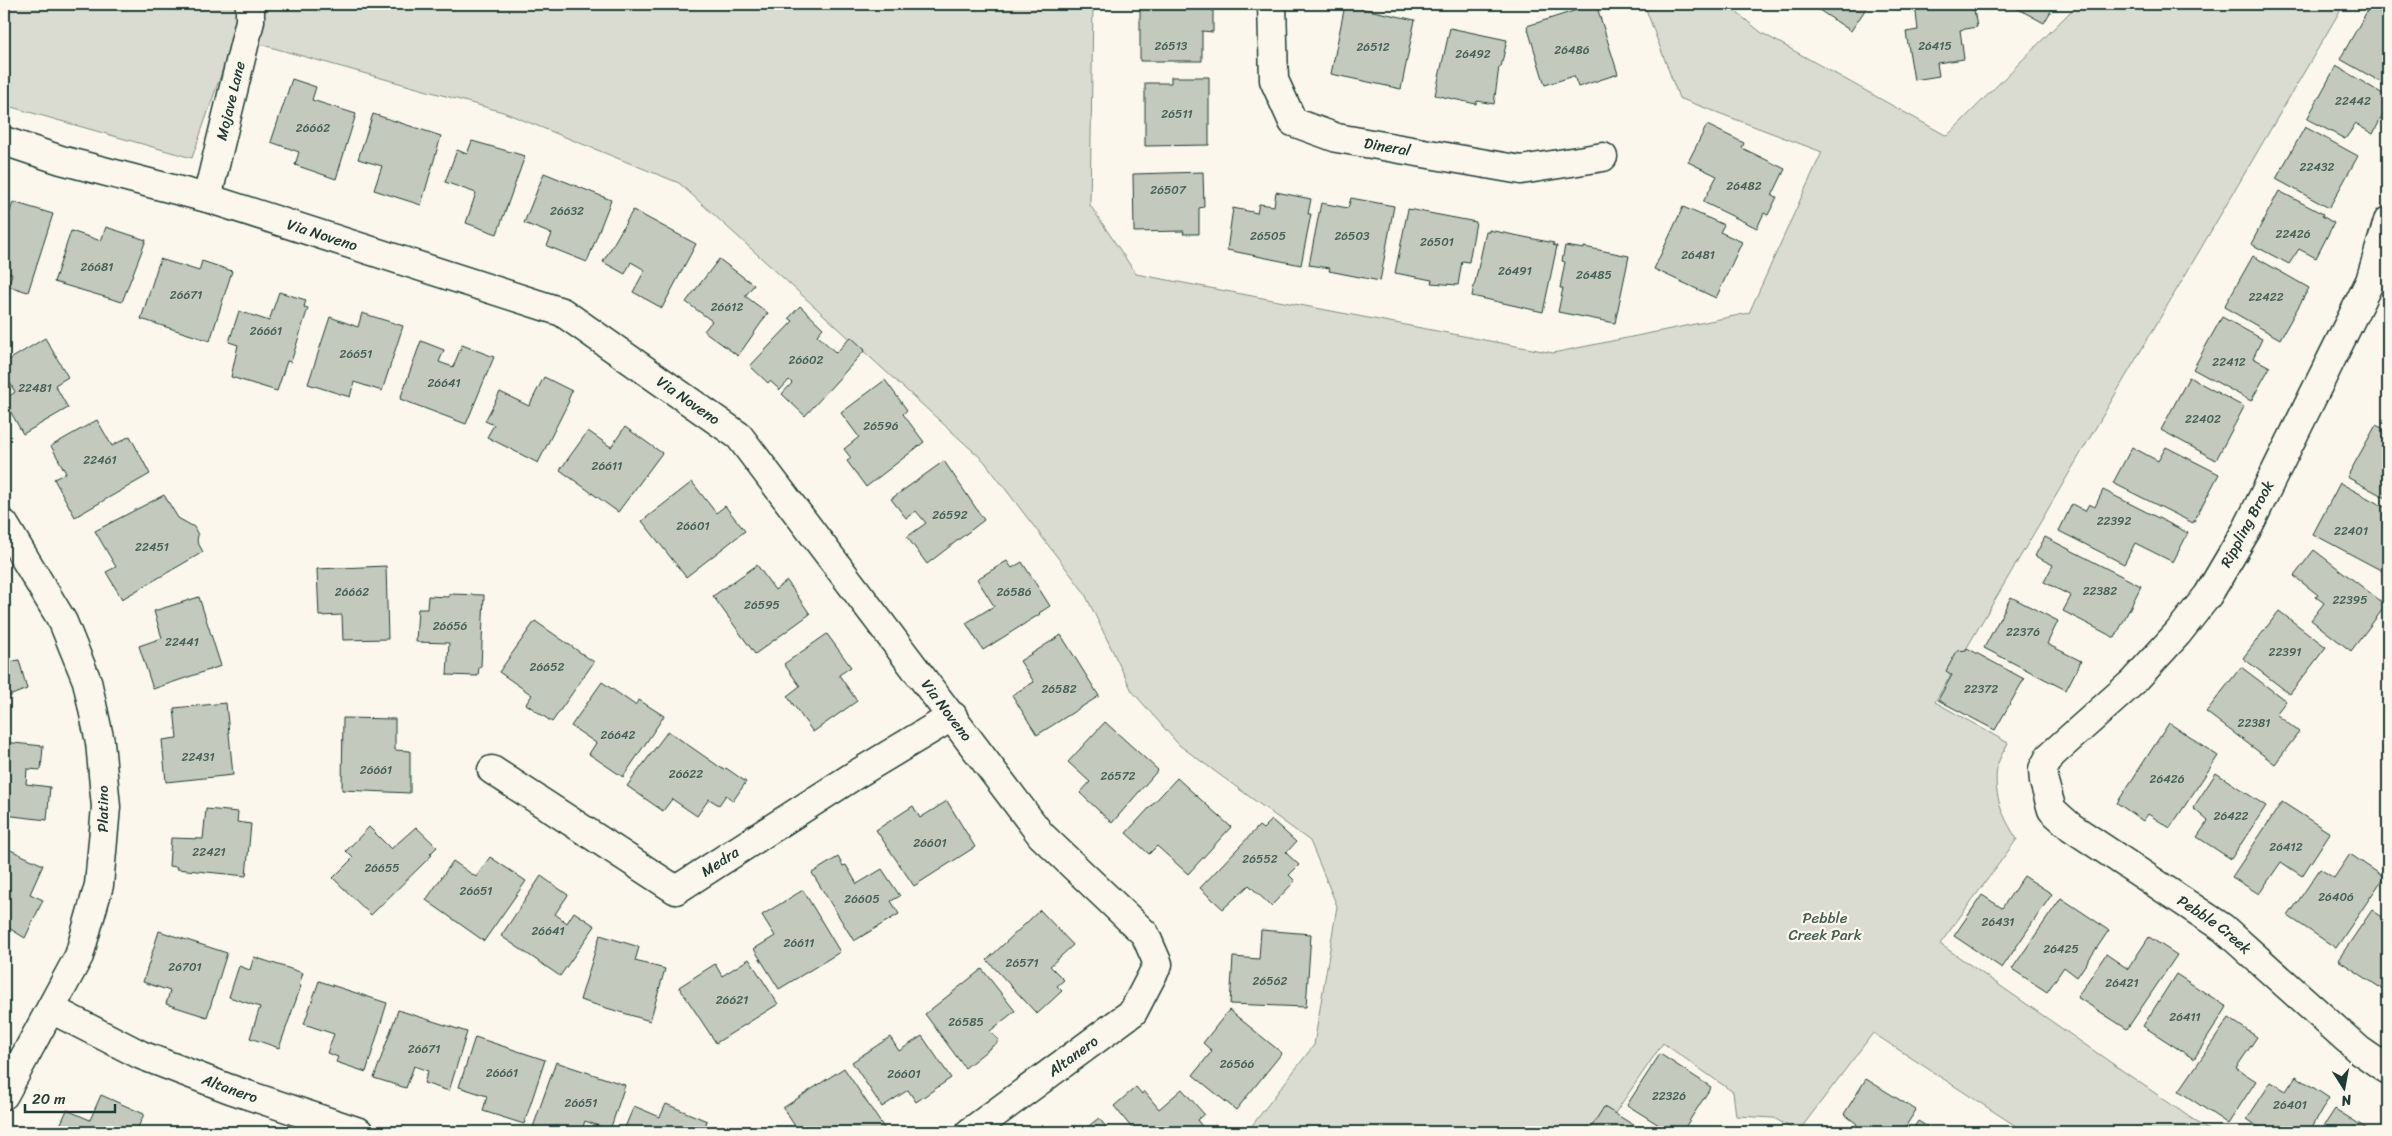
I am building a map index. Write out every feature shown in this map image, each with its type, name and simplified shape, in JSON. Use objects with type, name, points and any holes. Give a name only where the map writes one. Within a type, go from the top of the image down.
[{"type":"street","name":"Mojave Lane","points":[[207,198],[250,21],[250,4]]},
{"type":"street","name":"Dineral","points":[[1272,4],[1274,80],[1293,122],[1337,138],[1521,170],[1603,157]]},
{"type":"street","name":"Via Noveno","points":[[4,141],[61,160],[207,198],[562,312],[739,436],[953,716],[1041,835],[1145,934],[1158,964]]},
{"type":"street","name":"Rippling Brook","points":[[2044,782],[2043,769],[2050,756],[2133,682],[2178,633],[2208,595],[2247,529],[2370,281],[2388,221]]},
{"type":"street","name":"Platino","points":[[4,524],[63,622],[87,680],[100,742],[106,807],[99,885],[79,956],[4,1095]]},
{"type":"street","name":"Medra","points":[[492,770],[676,890],[855,775],[953,716]]},
{"type":"street","name":"Pebble Creek","points":[[2044,782],[2052,810],[2072,827],[2223,928],[2359,1050],[2388,1070]]},
{"type":"street","name":"Altanero","points":[[970,1132],[1133,1012],[1158,964]]},
{"type":"street","name":"Altanero","points":[[52,1009],[141,1055],[230,1089],[359,1132]]},
{"type":"green space","name":"Pebble Creek Park","points":[[4,4],[1093,4],[1090,205],[1136,274],[1553,353],[1749,313],[1822,152],[1679,98],[1644,4],[1726,4],[1762,33],[1947,136],[2078,4],[2344,4],[1935,702],[2008,743],[1998,765],[1996,788],[2003,814],[2017,839],[1940,944],[2211,1132],[2025,1132],[1873,1033],[1798,1132],[1774,1118],[1736,1116],[1733,1092],[1663,1043],[1602,1132],[1247,1132],[1314,1045],[1337,906],[1310,841],[1179,745],[1132,691],[1084,592],[984,461],[679,183],[503,112],[234,37],[192,158],[4,105]]},
{"type":"building","points":[[1137,4],[1213,4],[1213,32],[1202,31],[1202,61],[1140,61],[1140,8],[1137,7]]},
{"type":"building","points":[[1596,4],[1618,74],[1578,87],[1574,76],[1545,85],[1527,26],[1577,10],[1576,7]]},
{"type":"building","points":[[1810,4],[1869,4],[1851,31]]},
{"type":"building","points":[[1915,4],[1973,4],[1977,27],[1960,30],[1964,59],[1937,63],[1939,76],[1914,80],[1906,32],[1918,30]]},
{"type":"building","points":[[2009,4],[2055,4],[2044,23]]},
{"type":"building","points":[[1345,5],[1415,20],[1401,89],[1331,74]]},
{"type":"building","points":[[2370,6],[2388,17],[2388,86],[2340,59]]},
{"type":"building","points":[[1450,28],[1507,40],[1501,67],[1499,67],[1494,104],[1477,101],[1476,104],[1435,95]]},
{"type":"building","points":[[2336,66],[2388,97],[2388,105],[2373,134],[2356,124],[2345,139],[2307,119]]},
{"type":"building","points":[[1171,77],[1209,77],[1209,145],[1145,146],[1145,83],[1171,83]]},
{"type":"building","points":[[292,79],[316,87],[312,100],[356,114],[336,179],[295,165],[299,152],[271,142]]},
{"type":"building","points":[[373,114],[441,136],[421,205],[374,190],[382,166],[358,159]]},
{"type":"building","points":[[1707,125],[1744,143],[1742,148],[1785,169],[1772,196],[1777,197],[1768,215],[1764,213],[1757,228],[1703,202],[1717,176],[1688,162]]},
{"type":"building","points":[[2305,127],[2358,156],[2329,208],[2276,179]]},
{"type":"building","points":[[472,141],[525,156],[497,234],[466,223],[476,193],[445,182],[457,150],[467,154]]},
{"type":"building","points":[[1203,172],[1204,207],[1199,208],[1199,234],[1183,234],[1184,231],[1134,232],[1133,174]]},
{"type":"building","points":[[544,173],[611,200],[587,262],[547,246],[552,234],[524,223]]},
{"type":"building","points":[[2279,191],[2323,214],[2322,216],[2334,223],[2316,258],[2299,249],[2289,264],[2251,244]]},
{"type":"building","points":[[1276,192],[1311,199],[1308,214],[1311,214],[1301,265],[1227,250],[1233,208],[1257,213],[1259,204],[1274,206]]},
{"type":"building","points":[[1351,198],[1394,206],[1380,281],[1329,271],[1330,268],[1309,265],[1321,203],[1348,208]]},
{"type":"building","points":[[13,202],[53,214],[28,292],[8,286],[12,274],[4,271],[4,213],[9,215]]},
{"type":"building","points":[[1683,207],[1724,225],[1720,232],[1742,242],[1716,298],[1654,269]]},
{"type":"building","points":[[1408,209],[1476,222],[1469,262],[1462,261],[1458,285],[1431,283],[1432,280],[1395,273]]},
{"type":"building","points":[[633,210],[696,244],[662,308],[633,292],[645,270],[631,262],[625,274],[603,262]]},
{"type":"building","points":[[106,227],[146,240],[122,302],[54,282],[71,231],[101,241]]},
{"type":"building","points":[[1489,230],[1554,243],[1553,245],[1557,246],[1543,312],[1472,296],[1486,232],[1489,232]]},
{"type":"building","points":[[1565,246],[1584,249],[1584,247],[1629,256],[1615,323],[1558,312],[1563,288],[1560,288],[1565,262],[1562,261]]},
{"type":"building","points":[[2253,256],[2309,288],[2280,339],[2224,307]]},
{"type":"building","points":[[160,259],[199,271],[202,261],[232,271],[210,341],[141,319]]},
{"type":"building","points":[[719,259],[754,285],[745,296],[768,313],[738,356],[704,331],[712,321],[686,302]]},
{"type":"building","points":[[279,292],[306,300],[304,307],[308,308],[291,362],[287,361],[277,391],[231,377],[238,345],[229,342],[239,311],[269,321]]},
{"type":"building","points":[[800,306],[823,328],[817,335],[836,353],[851,337],[865,350],[805,416],[782,394],[792,383],[789,380],[780,390],[770,381],[768,383],[750,366],[793,321],[789,318]]},
{"type":"building","points":[[362,313],[403,326],[382,391],[354,382],[350,397],[308,384],[330,317],[358,327]]},
{"type":"building","points":[[2222,317],[2262,339],[2253,358],[2270,367],[2251,401],[2193,369]]},
{"type":"building","points":[[45,338],[68,377],[55,385],[68,408],[23,434],[4,400],[15,392],[4,372],[4,363]]},
{"type":"building","points":[[421,341],[444,350],[439,362],[453,367],[462,345],[494,357],[466,424],[400,399]]},
{"type":"building","points":[[544,377],[572,391],[569,401],[538,463],[487,437],[494,425],[485,421],[500,392],[529,406]]},
{"type":"building","points":[[2189,377],[2244,407],[2216,460],[2161,430]]},
{"type":"building","points":[[885,380],[907,410],[903,414],[924,442],[866,487],[847,461],[851,458],[844,449],[859,437],[841,413]]},
{"type":"building","points":[[97,420],[112,446],[130,436],[150,474],[75,517],[54,479],[66,473],[51,446]]},
{"type":"building","points":[[2376,425],[2388,431],[2388,499],[2347,477]]},
{"type":"building","points":[[625,427],[662,453],[618,512],[560,470],[588,431],[611,447]]},
{"type":"building","points":[[2132,447],[2158,461],[2166,447],[2219,474],[2193,523],[2113,483]]},
{"type":"building","points":[[944,461],[984,520],[927,564],[907,537],[926,523],[916,511],[906,518],[891,499]]},
{"type":"building","points":[[692,482],[716,513],[725,506],[745,531],[686,577],[642,521]]},
{"type":"building","points":[[2340,483],[2388,509],[2388,515],[2383,525],[2388,528],[2388,574],[2313,534]]},
{"type":"building","points":[[2103,490],[2188,533],[2173,562],[2135,543],[2124,564],[2059,531],[2072,504],[2085,511],[2089,504],[2095,507]]},
{"type":"building","points":[[164,495],[178,518],[194,527],[198,535],[197,541],[203,552],[122,599],[106,572],[116,567],[95,531]]},
{"type":"building","points":[[2045,537],[2141,586],[2115,638],[2063,611],[2071,596],[2044,582],[2053,565],[2035,556]]},
{"type":"building","points":[[2314,550],[2386,605],[2351,651],[2311,620],[2324,603],[2316,597],[2318,595],[2294,576]]},
{"type":"building","points":[[1007,561],[1012,568],[1022,562],[1050,606],[983,650],[966,623],[994,606],[977,579]]},
{"type":"building","points":[[757,565],[775,590],[787,581],[810,614],[755,654],[713,596]]},
{"type":"building","points":[[386,566],[388,639],[343,640],[342,615],[319,616],[317,569]]},
{"type":"building","points":[[449,594],[484,595],[481,667],[479,667],[478,676],[447,675],[449,643],[416,642],[418,609],[427,609],[428,596],[449,597]]},
{"type":"building","points":[[199,597],[221,666],[153,689],[139,646],[162,638],[154,611]]},
{"type":"building","points":[[2011,597],[2058,621],[2047,644],[2081,661],[2066,690],[1984,648]]},
{"type":"building","points":[[2279,611],[2326,647],[2290,694],[2243,658]]},
{"type":"building","points":[[535,621],[594,662],[552,722],[526,704],[532,695],[499,672]]},
{"type":"building","points":[[827,634],[851,667],[839,675],[857,701],[813,732],[787,696],[800,686],[784,664]]},
{"type":"building","points":[[1061,635],[1099,696],[1037,735],[1012,695],[1034,682],[1020,661]]},
{"type":"building","points":[[1967,648],[2024,679],[1995,730],[1938,700],[1952,675],[1946,671],[1957,651],[1966,650]]},
{"type":"building","points":[[19,660],[27,689],[4,698],[4,663]]},
{"type":"building","points":[[2241,667],[2286,701],[2276,714],[2299,732],[2275,764],[2206,712]]},
{"type":"building","points":[[602,682],[635,705],[639,700],[664,716],[623,777],[589,754],[596,743],[571,726]]},
{"type":"building","points":[[226,703],[233,775],[166,782],[162,740],[177,738],[174,708]]},
{"type":"building","points":[[343,718],[395,719],[395,750],[410,751],[410,793],[342,790]]},
{"type":"building","points":[[1105,722],[1158,770],[1112,823],[1080,793],[1090,782],[1068,762]]},
{"type":"building","points":[[2169,723],[2218,756],[2170,828],[2148,814],[2143,821],[2117,803]]},
{"type":"building","points":[[668,731],[724,770],[726,768],[746,782],[733,801],[726,795],[719,805],[709,799],[697,816],[672,799],[663,811],[627,786]]},
{"type":"building","points":[[4,742],[43,746],[41,770],[27,769],[26,784],[50,787],[47,820],[4,815]]},
{"type":"building","points":[[2216,773],[2266,806],[2231,859],[2197,837],[2208,821],[2193,808]]},
{"type":"building","points":[[1177,778],[1231,827],[1188,874],[1157,846],[1149,854],[1126,833]]},
{"type":"building","points":[[947,801],[975,847],[914,886],[876,830],[913,806],[920,818]]},
{"type":"building","points":[[2282,802],[2330,833],[2302,876],[2281,862],[2259,894],[2232,877]]},
{"type":"building","points":[[206,809],[238,812],[237,822],[251,824],[246,876],[177,869],[177,867],[169,866],[171,838],[203,839]]},
{"type":"building","points":[[1272,820],[1296,842],[1286,853],[1299,865],[1289,875],[1295,881],[1271,906],[1249,885],[1223,909],[1200,888],[1259,826],[1263,829]]},
{"type":"building","points":[[369,827],[391,849],[416,827],[437,847],[430,854],[432,855],[371,915],[333,878],[353,858],[346,851]]},
{"type":"building","points":[[4,847],[43,865],[30,894],[43,900],[25,938],[4,925]]},
{"type":"building","points":[[2350,854],[2384,877],[2336,948],[2288,916],[2320,869],[2334,878]]},
{"type":"building","points":[[490,857],[526,881],[484,941],[426,900],[453,861],[476,877]]},
{"type":"building","points":[[838,857],[843,866],[846,865],[857,884],[882,869],[900,896],[891,901],[899,914],[854,941],[812,873]]},
{"type":"building","points":[[541,876],[568,895],[555,914],[567,923],[574,912],[595,926],[560,976],[501,936]]},
{"type":"building","points":[[2024,876],[2052,894],[2002,968],[1954,936],[1982,895],[2002,908]]},
{"type":"building","points":[[803,890],[840,952],[779,989],[754,949],[775,936],[762,915]]},
{"type":"building","points":[[2061,898],[2109,930],[2077,977],[2064,967],[2047,992],[2012,969]]},
{"type":"building","points":[[1040,910],[1073,945],[1050,966],[1064,980],[1057,986],[1062,991],[1037,1014],[987,960]]},
{"type":"building","points":[[2372,910],[2388,921],[2387,992],[2338,960]]},
{"type":"building","points":[[1261,930],[1311,934],[1306,1007],[1230,1004],[1233,957],[1259,959]]},
{"type":"building","points":[[159,931],[227,953],[207,1017],[166,1004],[170,991],[143,982]]},
{"type":"building","points":[[600,935],[639,947],[635,961],[665,969],[650,1021],[580,1000]]},
{"type":"building","points":[[2149,937],[2177,955],[2127,1029],[2077,997],[2106,954],[2128,969]]},
{"type":"building","points":[[254,957],[303,973],[299,985],[301,986],[279,1048],[250,1038],[260,1007],[229,997],[239,966],[250,970]]},
{"type":"building","points":[[749,959],[778,1004],[716,1043],[679,987],[715,964],[722,976]]},
{"type":"building","points":[[982,969],[1015,1011],[990,1031],[999,1041],[965,1068],[925,1014]]},
{"type":"building","points":[[2176,974],[2227,1007],[2194,1059],[2143,1026]]},
{"type":"building","points":[[319,981],[387,1003],[366,1072],[336,1062],[338,1057],[327,1053],[334,1034],[304,1024]]},
{"type":"building","points":[[398,1010],[467,1032],[449,1091],[424,1083],[428,1071],[414,1066],[406,1088],[374,1078]]},
{"type":"building","points":[[1229,1010],[1282,1053],[1236,1110],[1193,1075],[1212,1051],[1203,1043]]},
{"type":"building","points":[[2229,1018],[2257,1037],[2236,1068],[2256,1081],[2228,1124],[2179,1091]]},
{"type":"building","points":[[922,1036],[951,1078],[916,1102],[908,1090],[882,1107],[852,1062],[890,1037],[899,1051]]},
{"type":"building","points":[[475,1037],[545,1060],[524,1124],[483,1111],[487,1096],[459,1087]]},
{"type":"building","points":[[1660,1054],[1711,1087],[1682,1132],[1670,1132],[1627,1105]]},
{"type":"building","points":[[556,1062],[625,1085],[610,1130],[585,1121],[581,1132],[538,1132],[532,1130]]},
{"type":"building","points":[[844,1068],[884,1128],[879,1132],[799,1132],[783,1108]]},
{"type":"building","points":[[2296,1076],[2329,1098],[2309,1132],[2266,1132],[2247,1119],[2271,1082],[2286,1091]]},
{"type":"building","points":[[1866,1079],[1916,1110],[1902,1132],[1852,1132],[1857,1124],[1844,1114]]},
{"type":"building","points":[[1136,1087],[1142,1094],[1144,1091],[1159,1109],[1182,1089],[1204,1114],[1197,1120],[1206,1131],[1135,1132],[1114,1106]]},
{"type":"building","points":[[101,1095],[144,1114],[136,1132],[57,1132],[67,1110],[90,1120]]},
{"type":"building","points":[[666,1104],[707,1121],[703,1132],[623,1132],[634,1106],[660,1117]]},
{"type":"building","points":[[1604,1107],[1645,1132],[1588,1132]]},
{"type":"building","points":[[2335,1109],[2372,1132],[2320,1132]]},
{"type":"building","points":[[1099,1118],[1110,1132],[1081,1132]]},
{"type":"building","points":[[1918,1121],[1936,1132],[1911,1132]]}]
